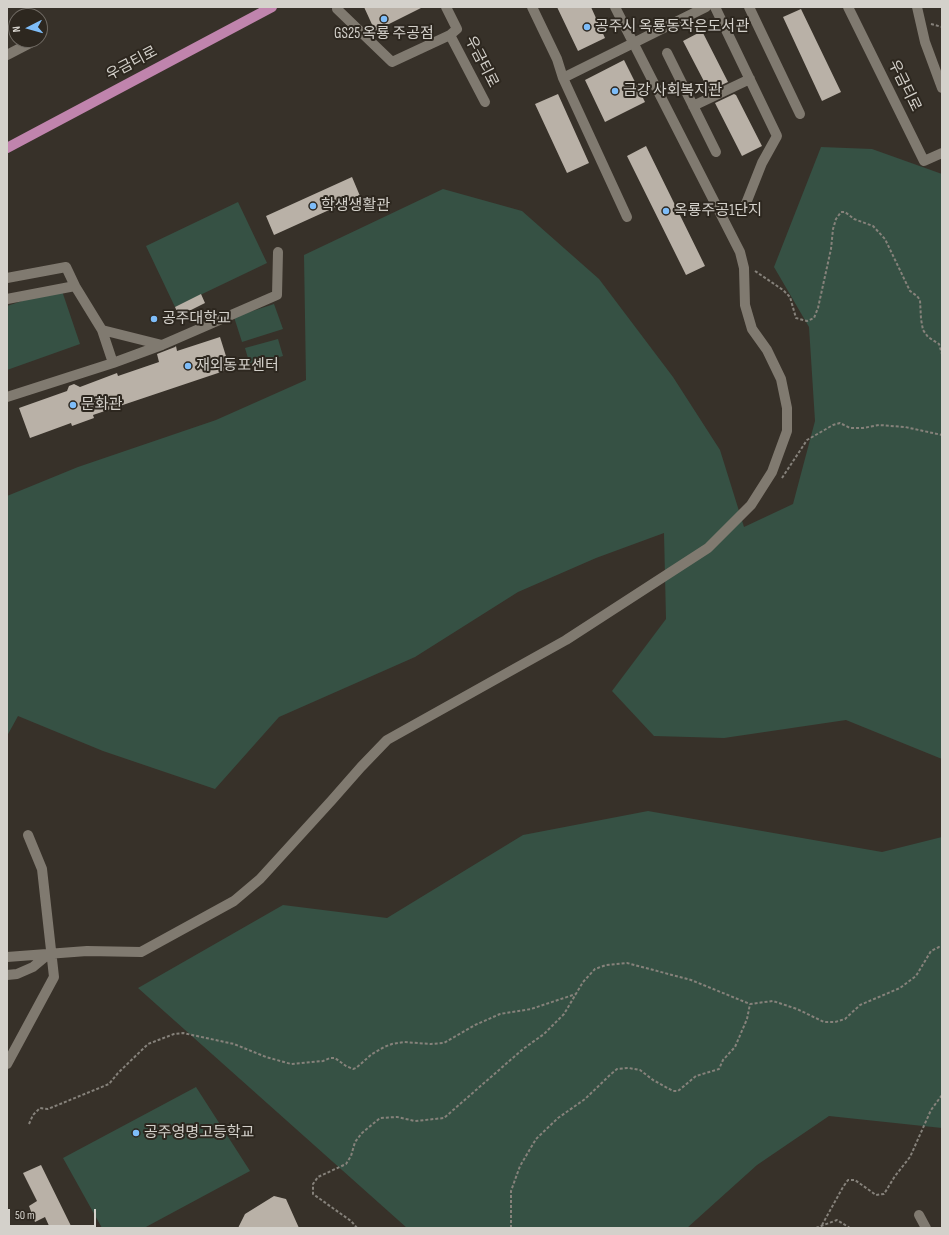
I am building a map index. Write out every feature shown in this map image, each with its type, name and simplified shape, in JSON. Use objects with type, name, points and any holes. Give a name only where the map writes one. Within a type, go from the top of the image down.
[{"type":"main road","name":"우금티로","points":[[7,148],[272,7]]},
{"type":"street","name":"우금티로","points":[[337,9],[392,62],[450,35],[457,29],[446,7]]},
{"type":"street","points":[[532,7],[557,59],[563,78],[627,217]]},
{"type":"street","points":[[7,957],[87,950],[141,952],[234,901],[260,879],[387,740],[566,640],[708,548],[751,505],[772,472],[787,432],[787,408],[780,378],[767,350],[752,329],[744,305],[744,268],[740,252],[615,7]]},
{"type":"street","points":[[563,78],[706,7]]},
{"type":"street","points":[[715,7],[777,136],[762,162],[745,206]]},
{"type":"street","points":[[749,7],[800,114]]},
{"type":"street","name":"우금티로","points":[[848,7],[924,161],[942,153]]},
{"type":"street","points":[[917,7],[925,42],[942,88]]},
{"type":"street","name":"우금티로","points":[[450,35],[485,102]]},
{"type":"street","points":[[7,55],[22,48]]},
{"type":"street","points":[[667,52],[716,152]]},
{"type":"street","points":[[693,106],[750,79]]},
{"type":"street","points":[[7,397],[113,363],[162,345],[277,295],[278,252]]},
{"type":"street","points":[[7,278],[66,267],[75,286],[102,330],[113,363]]},
{"type":"street","points":[[7,299],[75,286]]},
{"type":"street","points":[[102,330],[162,345]]},
{"type":"street","points":[[7,1064],[54,977],[42,869],[28,835]]},
{"type":"street","points":[[7,975],[17,974],[33,967],[51,952]]},
{"type":"street","points":[[919,1215],[926,1228]]},
{"type":"path","points":[[744,268],[752,269],[790,297],[796,318],[807,321],[814,318],[822,293],[835,224],[841,212],[845,212],[854,219],[873,226],[885,239],[910,291],[920,300],[923,330],[928,337],[939,344],[942,354]]},
{"type":"path","points":[[780,480],[807,440],[833,425],[840,424],[850,428],[863,428],[878,425],[905,427],[942,435]]},
{"type":"path","points":[[357,1228],[351,1221],[314,1194],[313,1184],[318,1177],[346,1164],[351,1156],[355,1142],[362,1133],[380,1118],[398,1117],[415,1121],[444,1118],[522,1049],[544,1034],[564,1014],[583,982],[595,969],[606,965],[627,963],[691,980],[750,1004],[773,1001],[797,1009],[824,1022],[835,1022],[844,1019],[860,1005],[900,988],[916,976],[931,951],[942,947]]},
{"type":"path","points":[[29,1124],[33,1115],[40,1108],[48,1109],[109,1084],[118,1073],[148,1044],[174,1034],[183,1033],[234,1044],[266,1057],[291,1064],[323,1061],[330,1058],[335,1058],[353,1069],[384,1046],[404,1042],[431,1044],[444,1043],[475,1025],[500,1014],[531,1009],[577,994]]},
{"type":"path","points":[[511,1228],[511,1192],[520,1166],[536,1139],[558,1118],[596,1090],[617,1069],[629,1068],[640,1070],[653,1080],[673,1091],[678,1091],[696,1076],[718,1069],[723,1060],[735,1048],[747,1018],[750,1004]]},
{"type":"path","points":[[822,1225],[848,1180],[854,1180],[876,1194],[884,1194],[895,1176],[910,1157],[931,1110],[942,1095]]},
{"type":"path","points":[[816,1228],[837,1220],[850,1228]]},
{"type":"green space","points":[[821,147],[872,149],[942,174],[942,759],[846,720],[724,738],[654,736],[612,691],[666,619],[664,533],[596,558],[518,592],[415,657],[279,717],[215,789],[103,751],[18,716],[7,736],[7,496],[78,467],[216,420],[306,380],[304,255],[443,189],[522,211],[599,279],[673,377],[720,450],[744,527],[793,504],[815,421],[809,327],[774,267]]},
{"type":"green space","points":[[238,202],[267,263],[175,307],[146,246]]},
{"type":"green space","points":[[61,288],[80,344],[7,370],[7,306]]},
{"type":"green space","points":[[274,304],[283,329],[242,342],[234,317]]},
{"type":"green space","points":[[278,339],[283,356],[250,365],[245,348]]},
{"type":"green space","points":[[648,811],[882,852],[942,837],[942,1128],[829,1116],[757,1165],[687,1228],[407,1228],[138,988],[283,905],[387,918],[523,835]]},
{"type":"green space","points":[[196,1087],[250,1171],[144,1228],[102,1228],[63,1158]]},
{"type":"building","name":"GS25 옥룡 주공점","points":[[364,7],[423,7],[375,31]]},
{"type":"building","points":[[557,7],[591,7],[605,38],[578,51]]},
{"type":"building","points":[[801,9],[841,92],[822,101],[783,17]]},
{"type":"building","points":[[702,31],[728,82],[709,91],[683,41]]},
{"type":"building","name":"금강 사회복지관","points":[[624,60],[645,102],[605,122],[585,80]]},
{"type":"building","points":[[558,94],[589,163],[567,173],[535,104]]},
{"type":"building","points":[[734,94],[736,95],[762,146],[742,156],[715,103]]},
{"type":"building","name":"옥룡주공1단지","points":[[646,146],[705,266],[686,275],[627,156]]},
{"type":"building","name":"학생생활관","points":[[352,177],[360,196],[274,235],[266,216]]},
{"type":"building","points":[[201,294],[205,303],[179,316],[175,307]]},
{"type":"building","points":[[220,337],[230,369],[93,415],[94,418],[72,426],[71,423],[30,438],[19,408],[67,391],[69,386],[74,384],[80,387],[117,373],[118,376],[159,362],[157,354],[176,346],[177,351]]},
{"type":"building","points":[[41,1165],[72,1228],[50,1228],[45,1217],[35,1222],[29,1206],[37,1201],[23,1173]]},
{"type":"building","points":[[274,1196],[286,1199],[299,1228],[238,1228],[245,1214]]},
{"type":"place","name":"GS25 옥룡 주공점","points":[[384,19]]},
{"type":"place","name":"공주시 옥룡동작은도서관","points":[[587,27]]},
{"type":"place","name":"금강 사회복지관","points":[[615,91]]},
{"type":"place","name":"학생생활관","points":[[313,206]]},
{"type":"place","name":"옥룡주공1단지","points":[[666,211]]},
{"type":"place","name":"공주대학교","points":[[154,319]]},
{"type":"place","name":"재외동포센터","points":[[188,366]]},
{"type":"place","name":"문화관","points":[[73,405]]},
{"type":"place","name":"공주영명고등학교","points":[[136,1133]]}]
